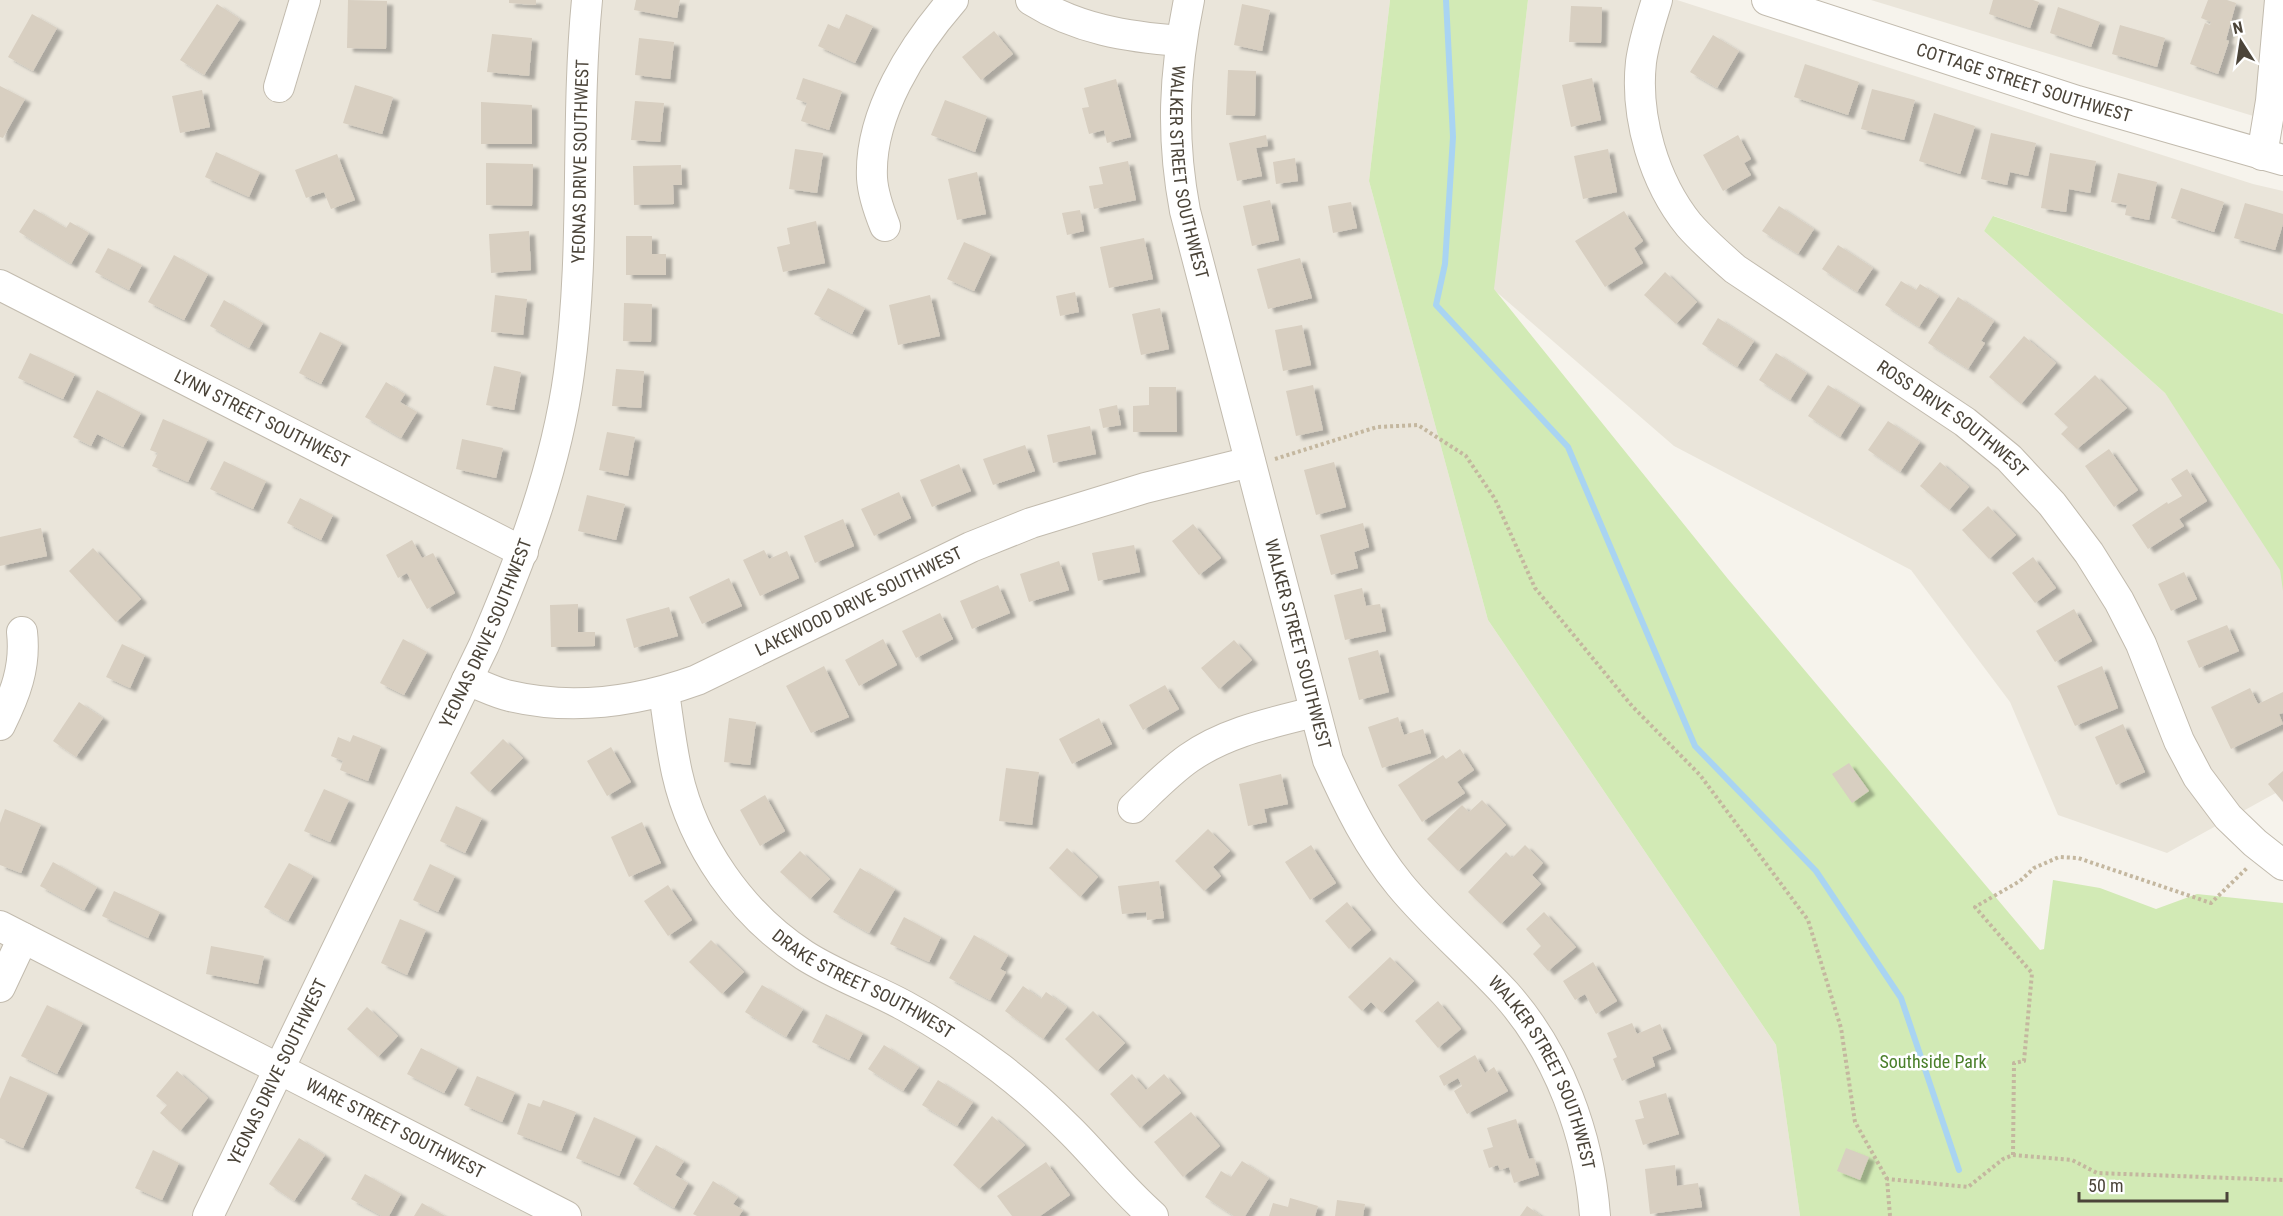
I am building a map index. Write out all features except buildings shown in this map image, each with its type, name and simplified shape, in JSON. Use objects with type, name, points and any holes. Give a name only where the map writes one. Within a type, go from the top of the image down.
[{"type":"street","points":[[279,87],[305,0]]},
{"type":"street","name":"YEONAS DRIVE SOUTHWEST","points":[[208,1216],[467,680],[523,552],[555,446],[569,374],[577,299],[583,48],[587,0]]},
{"type":"street","points":[[885,226],[876,203],[872,179],[872,155],[879,127],[894,89],[912,55],[935,21],[953,0]]},
{"type":"street","points":[[1031,0],[1073,21],[1107,32],[1180,41]]},
{"type":"street","name":"WALKER STREET SOUTHWEST","points":[[1189,0],[1180,41],[1175,91],[1175,136],[1180,184],[1185,211],[1328,760],[1348,806],[1371,847],[1407,893],[1506,994],[1533,1030],[1555,1069],[1573,1109],[1585,1149],[1595,1216]]},
{"type":"street","name":"ROSS DRIVE SOUTHWEST","points":[[1657,0],[1645,39],[1641,64],[1645,130],[1655,163],[1669,195],[1688,223],[1710,248],[1735,269],[1965,422],[2008,458],[2052,504],[2089,553],[2119,601],[2141,644],[2178,741],[2198,777],[2228,817],[2258,846],[2283,865]]},
{"type":"street","name":"COTTAGE STREET SOUTHWEST","points":[[1767,0],[2077,101],[2273,158]]},
{"type":"street","points":[[2273,158],[2271,101],[2280,0]]},
{"type":"street","name":"LYNN STREET SOUTHWEST","points":[[0,285],[523,552]]},
{"type":"street","name":"LAKEWOOD DRIVE SOUTHWEST","points":[[467,680],[508,696],[544,703],[580,705],[630,700],[664,692],[706,676],[971,547],[1031,523],[1145,488],[1251,464]]},
{"type":"street","points":[[0,725],[15,695],[22,670],[22,632]]},
{"type":"street","name":"DRAKE STREET SOUTHWEST","points":[[664,692],[677,774],[689,812],[706,848],[751,912],[778,937],[806,956],[905,1006],[954,1035],[1000,1068],[1070,1130],[1153,1216]]},
{"type":"street","points":[[1133,808],[1188,759],[1216,742],[1247,729],[1314,712]]},
{"type":"street","points":[[0,987],[12,932]]},
{"type":"street","name":"WARE STREET SOUTHWEST","points":[[12,932],[566,1216]]},
{"type":"path","points":[[1251,464],[1377,427],[1418,425],[1466,456],[1495,499],[1535,588],[1632,706],[1700,775],[1808,920],[1841,1028],[1855,1122],[1887,1179],[1890,1216]]},
{"type":"path","points":[[2013,1155],[2014,1063],[2024,1061],[2032,973],[1975,907],[2020,881],[2034,868],[2059,857],[2078,858],[2211,903],[2249,866],[2258,846]]},
{"type":"path","points":[[1887,1179],[1968,1187],[2003,1159],[2013,1155],[2072,1160],[2097,1173],[2283,1180]]},
{"type":"shaded area","points":[[0,0],[1390,0],[1369,181],[1488,620],[1776,1045],[1800,1216],[0,1216]]},
{"type":"shaded area","points":[[1528,0],[1677,0],[2253,184],[2283,191],[2283,314],[1994,216],[1984,231],[2165,393],[2283,566],[2283,789],[2167,853],[2058,815],[2010,702],[1911,570],[1674,446],[1493,289]]},
{"type":"shaded area","points":[[1871,0],[2283,0],[2283,125]]},
{"type":"green space","name":"Southside Park","points":[[1390,0],[1528,0],[1494,289],[1728,579],[2040,950],[2044,949],[2053,880],[2100,888],[2156,909],[2197,894],[2283,903],[2283,1216],[1800,1216],[1776,1045],[1488,620],[1369,181]]},
{"type":"green space","points":[[1993,216],[2283,314],[2283,591],[2280,570],[2165,393],[1984,231]]},
{"type":"waterway","points":[[1446,0],[1453,137],[1445,264],[1436,305],[1568,447],[1695,746],[1816,871],[1901,998],[1959,1170]]}]
